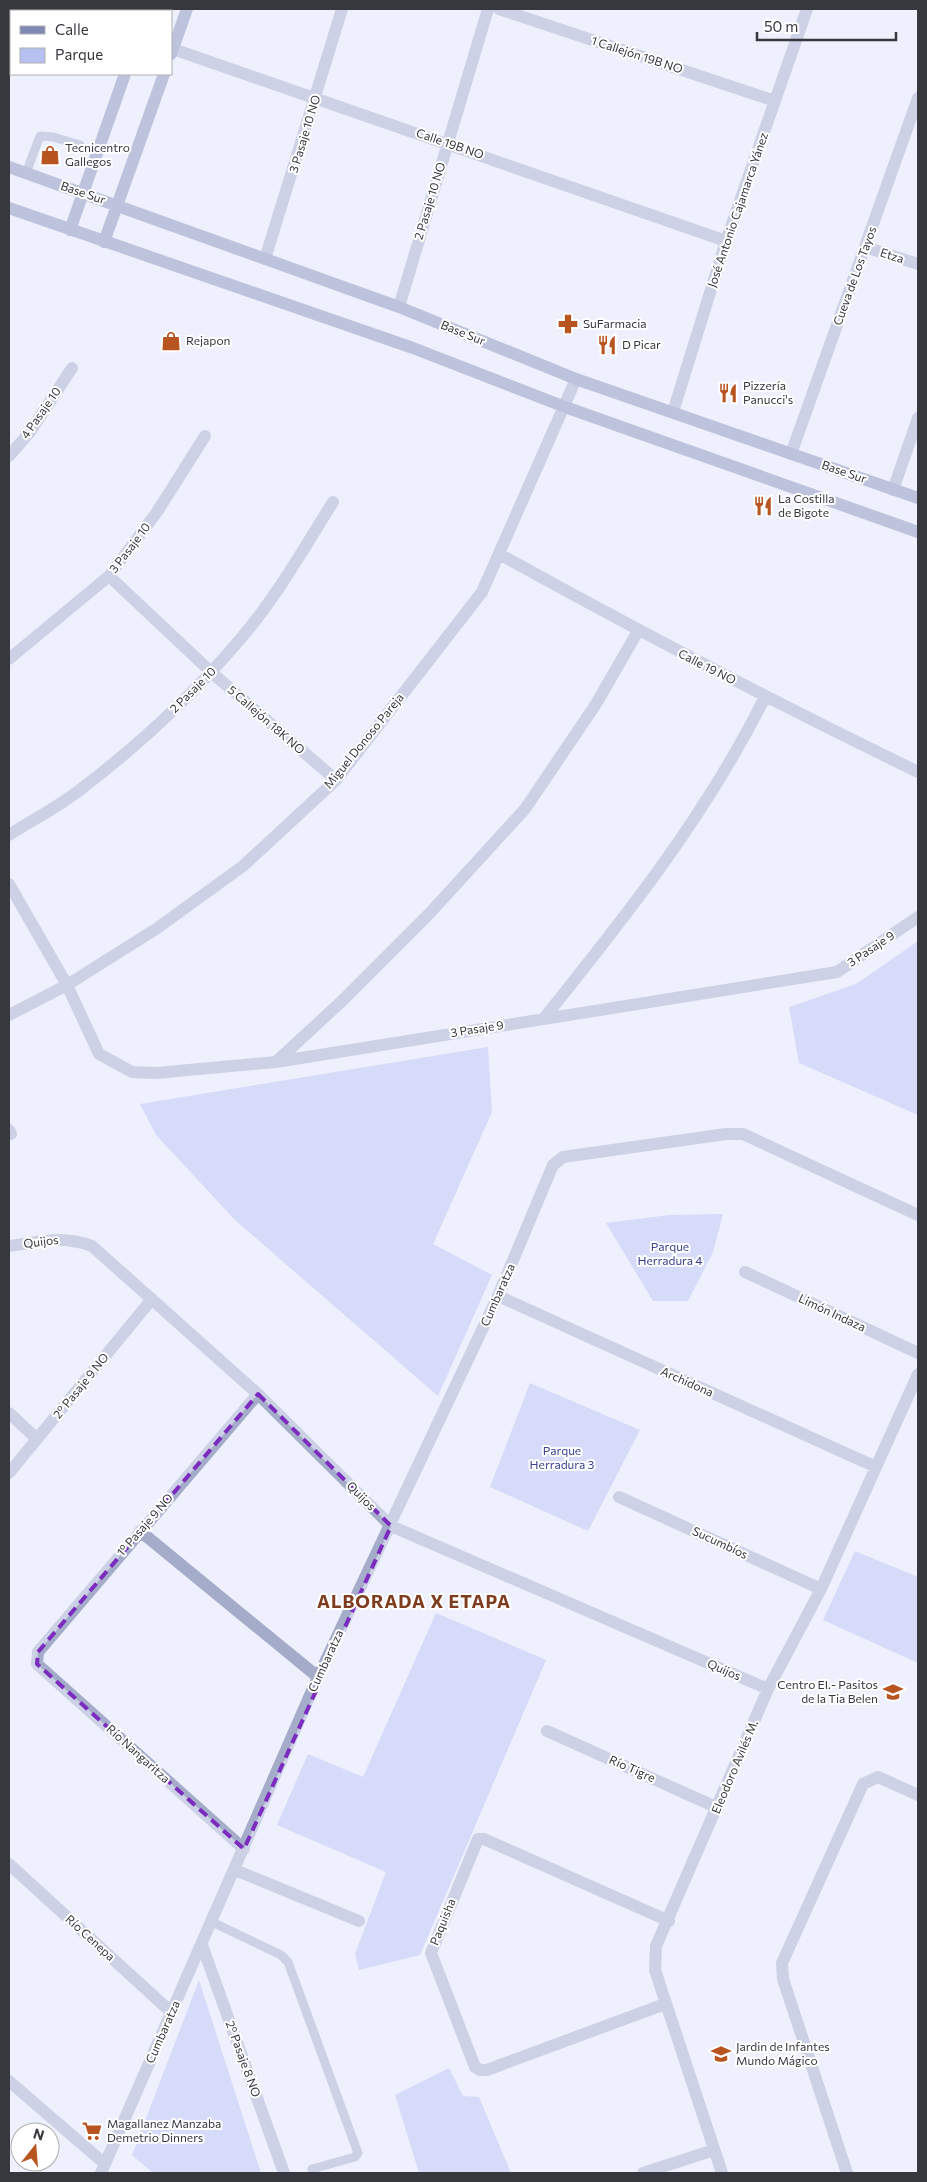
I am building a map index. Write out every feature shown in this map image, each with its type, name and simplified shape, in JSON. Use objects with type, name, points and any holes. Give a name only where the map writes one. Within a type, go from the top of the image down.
[{"type":"street","points":[[172,52],[187,9]]},
{"type":"street","name":"3 Pasaje 10 NO","points":[[265,259],[342,9]]},
{"type":"street","name":"2 Pasaje 10 NO","points":[[399,307],[488,9]]},
{"type":"street","name":"1 Callejón 19B NO","points":[[499,9],[775,101]]},
{"type":"street","name":"José Antonio Cajamarca Yánez","points":[[672,412],[726,241],[807,9]]},
{"type":"street","name":"Calle 19B NO","points":[[172,52],[448,143],[726,241]]},
{"type":"street","points":[[70,230],[125,75]]},
{"type":"street","points":[[104,242],[164,75]]},
{"type":"street","name":"Cueva de Los Tayos","points":[[791,454],[918,98]]},
{"type":"street","name":"Base Sur","points":[[9,167],[399,307],[576,378],[918,498]]},
{"type":"street","points":[[9,208],[413,348],[565,407],[918,532]]},
{"type":"street","name":"Etza","points":[[865,247],[918,264]]},
{"type":"street","name":"4 Pasaje 10","points":[[9,456],[30,432],[72,368]]},
{"type":"street","name":"Miguel Donoso Pareja","points":[[9,1015],[67,985],[156,929],[243,866],[336,780],[482,592],[565,407],[576,378]]},
{"type":"street","points":[[893,490],[918,418]]},
{"type":"street","name":"3 Pasaje 10","points":[[9,659],[109,576],[157,512],[204,436]]},
{"type":"street","name":"2 Pasaje 10","points":[[9,835],[84,787],[158,724],[211,672],[243,636],[293,566],[332,502]]},
{"type":"street","name":"Calle 19 NO","points":[[499,554],[638,631],[765,697],[918,772]]},
{"type":"street","name":"5 Callejón 18K NO","points":[[109,576],[211,672],[336,780]]},
{"type":"street","points":[[276,1062],[342,1001],[429,914],[524,809],[596,704],[638,631]]},
{"type":"street","points":[[545,1017],[660,868],[716,787],[765,697]]},
{"type":"street","name":"3 Pasaje 9","points":[[9,884],[67,985],[99,1054],[132,1072],[156,1073],[276,1062],[545,1017],[837,972],[918,917]]},
{"type":"street","name":"Cumbaratza","points":[[103,2168],[236,1870],[318,1677],[391,1526],[498,1296],[553,1165],[564,1157],[726,1134],[743,1134],[918,1215]]},
{"type":"street","name":"Quijos","points":[[9,1246],[60,1239],[74,1239],[92,1246],[258,1394],[391,1526],[768,1690]]},
{"type":"street","name":"Limón Indaza","points":[[745,1272],[918,1353]]},
{"type":"street","name":"Archidona","points":[[498,1296],[876,1467]]},
{"type":"street","name":"2º Pasaje 9 NO","points":[[9,1473],[152,1299]]},
{"type":"street","name":"Eleodoro Avilés M.","points":[[722,2173],[655,1970],[656,1946],[669,1921],[768,1690],[821,1589],[918,1374]]},
{"type":"street","name":"1º Pasaje 9 NO","points":[[35,1658],[38,1652],[140,1531],[258,1394]]},
{"type":"street","points":[[9,1413],[37,1439]]},
{"type":"street","name":"Sucumbíos","points":[[619,1497],[821,1589]]},
{"type":"street","points":[[140,1531],[318,1677]]},
{"type":"street","name":"Río Nangaritza","points":[[35,1658],[37,1664],[244,1849]]},
{"type":"street","name":"Río Tigre","points":[[547,1731],[718,1808]]},
{"type":"street","points":[[847,2173],[781,1971],[782,1963],[863,1784],[870,1779],[878,1777],[918,1795]]},
{"type":"street","name":"Paquisha","points":[[665,2004],[487,2070],[480,2070],[475,2067],[431,1953],[478,1839],[484,1839],[669,1921]]},
{"type":"street","name":"Río Cenepa","points":[[9,1864],[171,2012]]},
{"type":"street","points":[[236,1870],[359,1921]]},
{"type":"street","name":"2º Pasaje 8 NO","points":[[202,1945],[284,2173]]},
{"type":"street","points":[[9,2081],[103,2168]]},
{"type":"street","points":[[643,2173],[714,2150]]},
{"type":"lane","points":[[26,173],[40,136],[53,137],[80,145]]},
{"type":"lane","points":[[212,1922],[280,1955],[288,1962],[358,2153],[355,2157],[312,2170]]},
{"type":"highlighted area","points":[[258,1394],[391,1526],[244,1849],[37,1664],[38,1652]]},
{"type":"green space","points":[[918,941],[918,1115],[799,1063],[789,1007],[856,984]]},
{"type":"green space","points":[[488,1047],[492,1112],[433,1244],[492,1275],[438,1396],[236,1221],[156,1135],[140,1104]]},
{"type":"green space","name":"Parque Herradura 4","points":[[723,1214],[713,1252],[688,1301],[653,1301],[606,1223],[669,1215]]},
{"type":"green space","name":"Parque Herradura 3","points":[[530,1383],[640,1430],[588,1531],[490,1487]]},
{"type":"green space","points":[[855,1551],[918,1577],[918,1663],[823,1620]]},
{"type":"green space","points":[[436,1613],[546,1660],[420,1955],[359,1970],[355,1954],[386,1872],[277,1825],[308,1754],[363,1777]]},
{"type":"green space","points":[[199,1980],[261,2173],[153,2173],[132,2155]]},
{"type":"green space","points":[[449,2068],[463,2096],[479,2097],[511,2173],[419,2173],[395,2095]]},
{"type":"place","name":"Tecnicentro Gallegos","points":[[50,155]]},
{"type":"place","name":"SuFarmacia","points":[[568,324]]},
{"type":"place","name":"Rejapon","points":[[171,341]]},
{"type":"place","name":"D Picar","points":[[607,345]]},
{"type":"place","name":"Pizzería Panucci's","points":[[728,393]]},
{"type":"place","name":"La Costilla de Bigote","points":[[763,506]]},
{"type":"place","name":"Centro EI.- Pasitos de la Tia Belen","points":[[893,1692]]},
{"type":"place","name":"Jardin de Infantes Mundo Mágico","points":[[721,2054]]},
{"type":"place","name":"Magallanez Manzaba Demetrio Dinners","points":[[92,2131]]},
{"type":"district","name":"ALBORADA X ETAPA","points":[[414,1602]]}]
